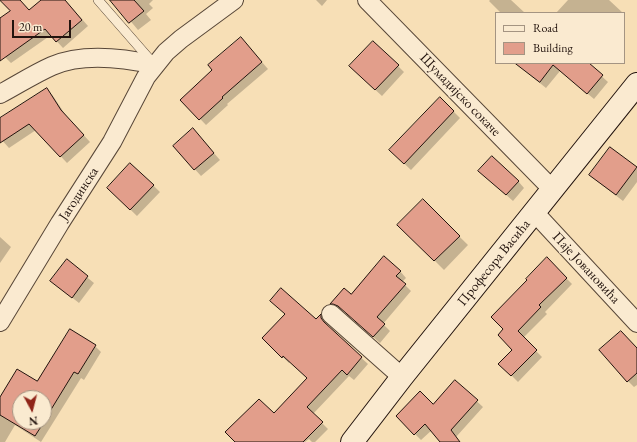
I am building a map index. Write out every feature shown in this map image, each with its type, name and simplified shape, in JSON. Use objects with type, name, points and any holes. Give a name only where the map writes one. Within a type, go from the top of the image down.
[{"type":"street","name":"Јагодинска","points":[[0,322],[60,223],[112,142],[133,103],[139,88],[155,65],[181,39],[234,0]]},
{"type":"street","name":"Шумадијско сокаче","points":[[367,0],[553,190]]},
{"type":"street","points":[[0,94],[27,78],[53,66],[78,59],[95,58],[135,60],[155,65]]},
{"type":"street","name":"Професора Васића","points":[[355,440],[402,377],[637,84]]},
{"type":"street","name":"Паје Јовановића","points":[[534,213],[637,323]]},
{"type":"street","points":[[331,314],[402,377]]},
{"type":"lane","points":[[98,0],[155,65]]},
{"type":"building","points":[[0,0],[20,0],[29,10],[41,0],[65,0],[82,20],[56,42],[45,29],[0,61],[0,18],[10,11]]},
{"type":"building","points":[[110,0],[134,0],[144,11],[129,23]]},
{"type":"building","points":[[241,37],[262,62],[222,97],[223,98],[199,120],[180,100],[212,70],[208,65]]},
{"type":"building","points":[[373,41],[399,65],[375,90],[349,66]]},
{"type":"building","points":[[516,64],[590,64],[603,75],[587,94],[553,65],[540,82]]},
{"type":"building","points":[[47,88],[61,110],[84,135],[60,157],[29,124],[0,143],[0,118]]},
{"type":"building","points":[[440,97],[454,111],[404,164],[389,150]]},
{"type":"building","points":[[193,128],[214,153],[194,170],[173,146]]},
{"type":"building","points":[[610,147],[637,167],[616,195],[589,175]]},
{"type":"building","points":[[492,156],[519,181],[506,195],[478,171]]},
{"type":"building","points":[[130,163],[154,185],[130,210],[107,188]]},
{"type":"building","points":[[423,199],[460,236],[434,261],[397,225]]},
{"type":"building","points":[[384,256],[401,271],[396,276],[406,284],[377,317],[385,324],[373,337],[338,306],[330,304],[344,288],[351,294]]},
{"type":"building","points":[[547,257],[567,278],[539,305],[541,307],[518,331],[537,350],[511,376],[498,364],[512,350],[498,335],[503,329],[491,317]]},
{"type":"building","points":[[67,259],[88,276],[72,298],[50,281]]},
{"type":"building","points":[[281,288],[316,319],[321,314],[321,318],[324,322],[362,357],[347,375],[342,370],[307,407],[323,422],[303,442],[235,442],[225,432],[259,399],[274,413],[307,378],[283,356],[282,358],[262,338],[285,314],[270,301]]},
{"type":"building","points":[[70,329],[96,345],[78,374],[74,372],[52,408],[52,390],[12,390],[12,422],[0,415],[0,397],[17,369],[37,381]]},
{"type":"building","points":[[621,331],[637,348],[637,373],[627,382],[599,350]]},
{"type":"building","points":[[455,380],[478,400],[451,430],[460,442],[440,442],[425,424],[414,435],[396,416],[420,391],[433,404]]},
{"type":"building","points":[[25,430],[39,430],[35,436]]}]
